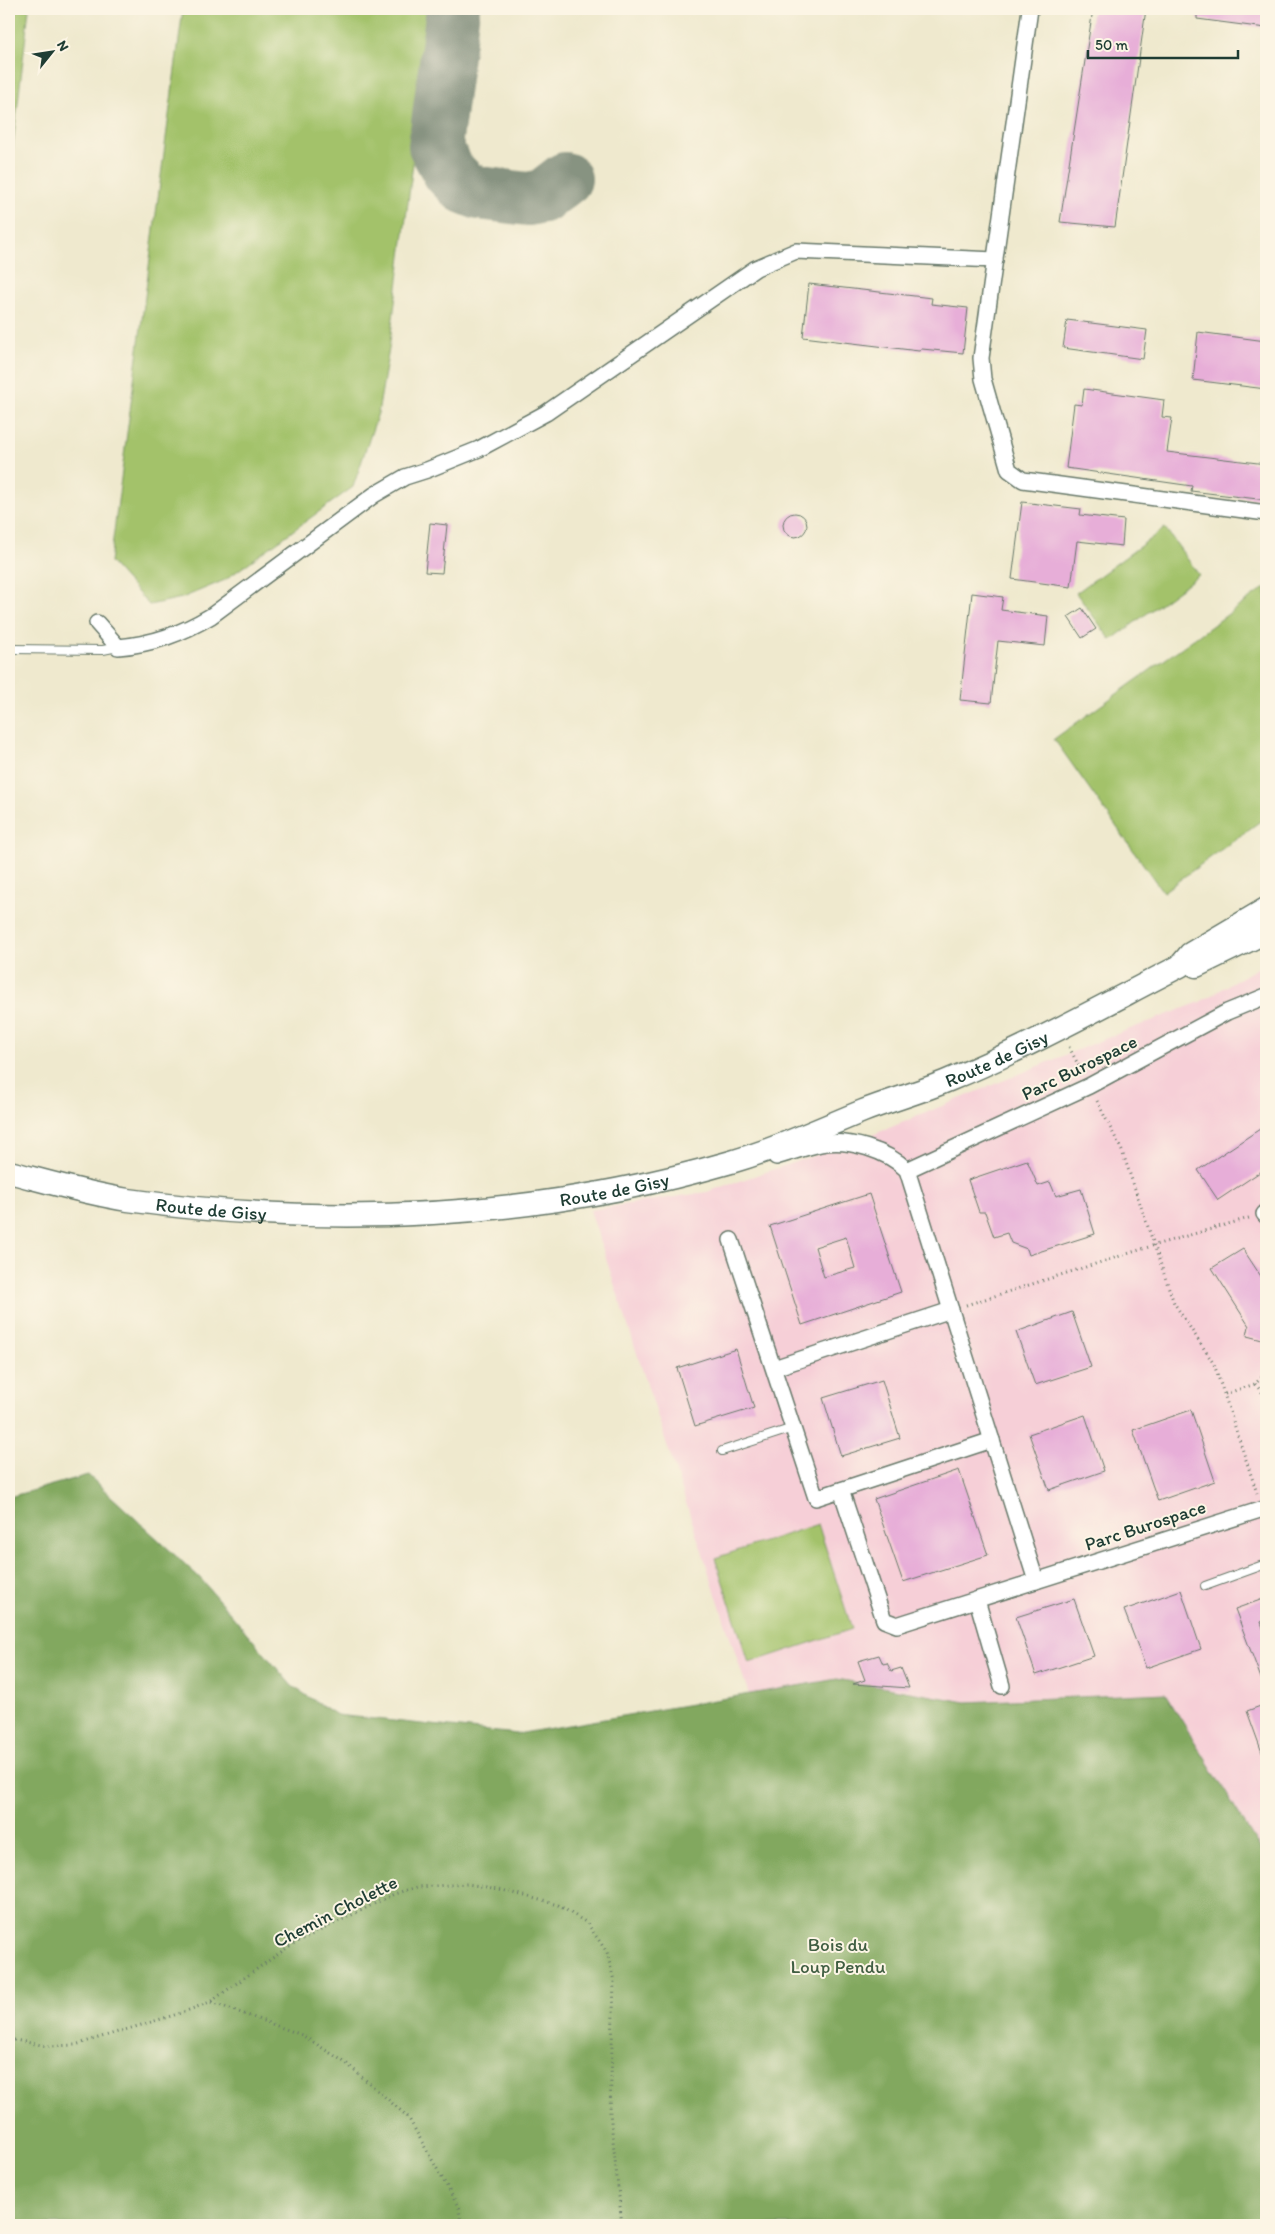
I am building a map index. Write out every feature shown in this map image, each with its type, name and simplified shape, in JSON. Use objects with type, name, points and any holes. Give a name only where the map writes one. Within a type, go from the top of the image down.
[{"type":"street","points":[[1030,9],[981,358],[983,379],[1009,470],[1023,480],[1266,513]]},
{"type":"street","points":[[97,622],[118,647],[166,639],[207,619],[374,495],[405,477],[479,449],[546,413],[756,268],[796,251],[995,260]]},
{"type":"street","name":"Route de Gisy","points":[[9,1172],[127,1200],[293,1216],[439,1214],[604,1192],[664,1180],[734,1161],[948,1080],[1060,1029],[1180,966],[1190,954],[1266,909]]},
{"type":"street","name":"Route de Gisy","points":[[1180,966],[1195,966],[1266,932]]},
{"type":"street","name":"Parc Burospace","points":[[908,1170],[1090,1086],[1227,1012],[1266,996]]},
{"type":"street","points":[[664,1180],[728,1172],[822,1143],[849,1144],[875,1150],[897,1160],[908,1170],[1036,1581]]},
{"type":"street","points":[[731,1240],[816,1498],[992,1440]]},
{"type":"street","points":[[774,1368],[951,1310]]},
{"type":"street","name":"Parc Burospace","points":[[841,1490],[884,1620],[897,1625],[1264,1509]]},
{"type":"street","points":[[976,1600],[1002,1686]]},
{"type":"lane","points":[[9,649],[103,650],[118,647]]},
{"type":"lane","points":[[722,1451],[793,1428]]},
{"type":"lane","points":[[1205,1586],[1266,1564]]},
{"type":"path","points":[[1060,1029],[1122,1152],[1174,1303],[1214,1364],[1264,1509]]},
{"type":"path","points":[[951,1310],[1155,1245],[1266,1214]]},
{"type":"path","points":[[1225,1394],[1255,1384],[1266,1373]]},
{"type":"path","points":[[1255,1384],[1266,1397]]},
{"type":"path","name":"Chemin Cholette","points":[[9,2039],[47,2046],[76,2045],[181,2013],[210,2002],[291,1945],[394,1894],[417,1887],[467,1884],[499,1889],[558,1905],[587,1924],[607,1952],[614,1981],[610,2112],[622,2225]]},
{"type":"path","points":[[210,2002],[302,2035],[346,2064],[408,2117],[459,2208],[461,2225]]},
{"type":"shaded area","points":[[1266,963],[1266,1858],[1165,1693],[966,1702],[837,1679],[749,1695],[590,1210],[707,1192],[860,1140],[1099,1041],[1200,1002]]},
{"type":"green space","points":[[9,9],[29,9],[9,179]]},
{"type":"green space","points":[[183,9],[433,9],[389,349],[378,413],[353,487],[225,580],[182,598],[149,605],[110,562]]},
{"type":"green space","points":[[1165,528],[1199,575],[1111,640],[1076,593]]},
{"type":"green space","points":[[1266,587],[1266,817],[1163,892],[1054,739]]},
{"type":"green space","name":"Bois du Loup Pendu","points":[[88,1475],[200,1578],[292,1686],[337,1715],[517,1734],[837,1679],[966,1702],[1165,1693],[1266,1858],[1266,2225],[9,2225],[9,1497]]},
{"type":"green space","points":[[818,1524],[852,1629],[749,1663],[715,1558]]},
{"type":"building","points":[[1093,9],[1146,9],[1115,227],[1060,222]]},
{"type":"building","points":[[1197,9],[1266,9],[1266,28],[1197,19]]},
{"type":"building","points":[[809,284],[932,298],[931,304],[968,308],[963,353],[922,349],[919,351],[803,337]]},
{"type":"building","points":[[1067,320],[1147,330],[1143,359],[1063,348]]},
{"type":"building","points":[[1198,332],[1266,341],[1266,389],[1193,380]]},
{"type":"building","points":[[1084,389],[1164,400],[1162,417],[1172,418],[1167,452],[1266,464],[1266,500],[1191,491],[1192,486],[1066,468],[1074,404],[1082,405]]},
{"type":"building","points":[[1022,502],[1081,509],[1080,515],[1124,520],[1122,546],[1077,541],[1071,587],[1012,579]]},
{"type":"building","points":[[795,513],[804,516],[807,525],[804,534],[795,537],[786,534],[783,525],[786,516]]},
{"type":"building","points":[[430,523],[447,525],[442,573],[425,572]]},
{"type":"building","points":[[972,593],[1003,597],[1001,610],[1048,616],[1045,646],[998,641],[991,703],[960,700]]},
{"type":"building","points":[[1082,608],[1096,629],[1082,638],[1068,617]]},
{"type":"building","points":[[1266,1125],[1266,1168],[1218,1200],[1198,1170]]},
{"type":"building","points":[[1027,1160],[1038,1186],[1050,1182],[1056,1196],[1081,1189],[1095,1234],[1029,1255],[1027,1249],[1011,1243],[1007,1233],[994,1237],[985,1212],[979,1212],[968,1180]]},
{"type":"building","points":[[869,1194],[901,1292],[802,1325],[770,1226]],"holes":[[[846,1237],[855,1268],[824,1277],[815,1247]]]},
{"type":"building","points":[[1243,1249],[1266,1284],[1266,1341],[1247,1336],[1249,1326],[1212,1268]]},
{"type":"building","points":[[1072,1312],[1091,1367],[1035,1385],[1016,1332]]},
{"type":"building","points":[[736,1349],[754,1408],[695,1426],[677,1368]]},
{"type":"building","points":[[882,1380],[900,1438],[841,1456],[823,1398]]},
{"type":"building","points":[[1191,1410],[1215,1481],[1158,1501],[1133,1430]]},
{"type":"building","points":[[1085,1415],[1104,1471],[1049,1490],[1029,1434]]},
{"type":"building","points":[[959,1470],[988,1555],[903,1582],[874,1499]]},
{"type":"building","points":[[1181,1590],[1201,1649],[1146,1668],[1124,1610]]},
{"type":"building","points":[[1266,1598],[1266,1620],[1261,1622],[1266,1637],[1265,1689],[1235,1609]]},
{"type":"building","points":[[1074,1599],[1094,1656],[1036,1675],[1016,1617]]},
{"type":"building","points":[[879,1655],[883,1664],[887,1663],[891,1671],[901,1668],[909,1688],[853,1684],[865,1680],[858,1661]]},
{"type":"building","points":[[1266,1704],[1266,1757],[1264,1758],[1247,1711]]},
{"type":"taxiway","points":[[453,9],[435,146],[449,172],[464,187],[479,193],[528,199],[543,196],[565,179]]}]
